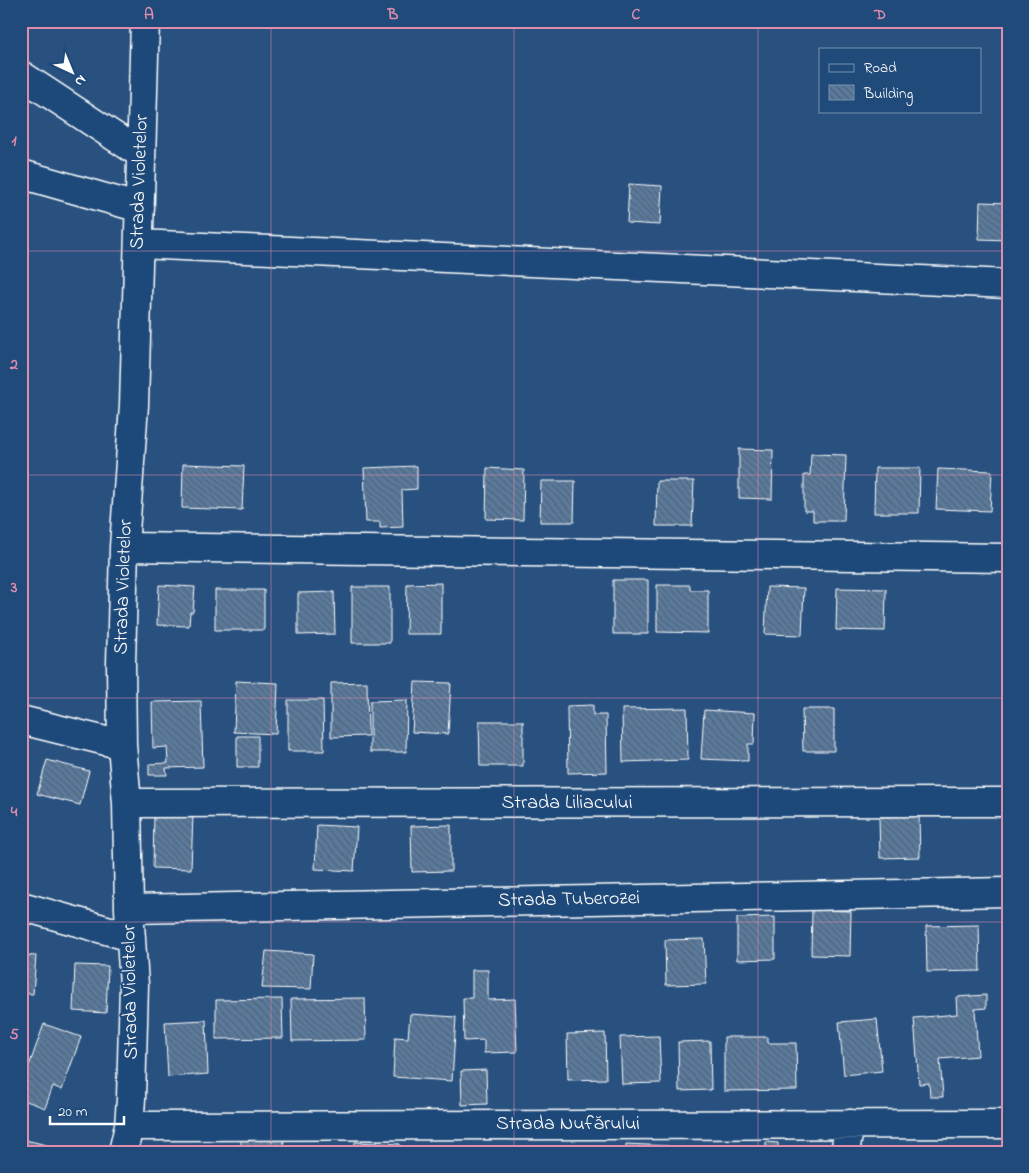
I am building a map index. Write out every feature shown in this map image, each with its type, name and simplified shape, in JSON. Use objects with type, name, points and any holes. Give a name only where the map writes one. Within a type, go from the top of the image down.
[{"type":"street","name":"Strada Violetelor","points":[[123,1152],[129,1126],[132,1099],[134,986],[129,909],[127,803],[122,746],[121,664],[124,547],[134,405],[145,21]]},
{"type":"street","points":[[21,75],[141,154]]},
{"type":"street","points":[[21,174],[140,208]]},
{"type":"street","points":[[139,244],[1008,284]]},
{"type":"street","points":[[124,547],[1008,558]]},
{"type":"street","points":[[21,720],[122,746]]},
{"type":"street","name":"Strada Liliacului","points":[[127,803],[1008,802]]},
{"type":"street","name":"Strada Tuberozei","points":[[129,909],[1008,892]]},
{"type":"street","points":[[21,906],[132,937]]},
{"type":"street","points":[[846,1152],[850,1124]]},
{"type":"street","name":"Strada Nufărului","points":[[129,1126],[1008,1124]]},
{"type":"building","points":[[629,184],[662,186],[660,225],[627,223]]},
{"type":"building","points":[[980,202],[1008,203],[1008,240],[979,239]]},
{"type":"building","points":[[739,449],[773,450],[772,499],[739,498]]},
{"type":"building","points":[[811,454],[846,455],[844,521],[813,521],[813,511],[804,511],[804,475],[810,475]]},
{"type":"building","points":[[183,464],[244,466],[242,510],[182,508]]},
{"type":"building","points":[[417,466],[417,489],[402,490],[403,527],[380,528],[380,522],[366,522],[364,468]]},
{"type":"building","points":[[487,468],[524,470],[523,520],[486,519]]},
{"type":"building","points":[[875,468],[920,468],[919,513],[874,513]]},
{"type":"building","points":[[938,469],[992,471],[990,511],[936,509]]},
{"type":"building","points":[[541,481],[575,481],[574,522],[540,522]]},
{"type":"building","points":[[657,481],[694,481],[692,526],[656,526]]},
{"type":"building","points":[[613,580],[648,580],[648,634],[613,634]]},
{"type":"building","points":[[441,583],[441,634],[406,634],[407,584]]},
{"type":"building","points":[[159,585],[195,587],[193,612],[190,612],[189,626],[157,625]]},
{"type":"building","points":[[657,585],[690,585],[690,590],[708,590],[708,633],[657,632]]},
{"type":"building","points":[[352,587],[390,587],[390,643],[352,643]]},
{"type":"building","points":[[767,587],[804,588],[802,635],[765,634]]},
{"type":"building","points":[[837,588],[886,589],[885,631],[836,630]]},
{"type":"building","points":[[215,590],[264,590],[264,630],[215,630]]},
{"type":"building","points":[[334,592],[335,634],[298,635],[298,593]]},
{"type":"building","points":[[236,681],[278,683],[276,734],[234,732]]},
{"type":"building","points":[[367,682],[368,736],[331,737],[331,683]]},
{"type":"building","points":[[415,682],[451,683],[448,734],[412,732]]},
{"type":"building","points":[[288,700],[323,700],[324,751],[288,751]]},
{"type":"building","points":[[407,700],[406,752],[370,752],[370,701]]},
{"type":"building","points":[[201,701],[203,767],[166,768],[167,775],[149,775],[149,764],[168,763],[167,747],[153,748],[152,702]]},
{"type":"building","points":[[593,705],[593,715],[606,715],[607,772],[568,773],[567,706]]},
{"type":"building","points":[[687,708],[688,760],[623,762],[622,709]]},
{"type":"building","points":[[802,709],[834,709],[834,751],[803,751]]},
{"type":"building","points":[[704,710],[755,713],[754,744],[748,744],[748,761],[701,759]]},
{"type":"building","points":[[479,721],[523,721],[523,766],[480,766]]},
{"type":"building","points":[[237,736],[258,736],[258,767],[237,767]]},
{"type":"building","points":[[47,760],[89,771],[80,805],[37,794]]},
{"type":"building","points":[[154,814],[193,815],[191,869],[153,868]]},
{"type":"building","points":[[919,816],[920,857],[880,858],[879,817]]},
{"type":"building","points":[[317,825],[357,827],[354,871],[315,869]]},
{"type":"building","points":[[451,825],[451,871],[412,872],[411,826]]},
{"type":"building","points":[[812,910],[851,911],[850,956],[811,955]]},
{"type":"building","points":[[775,917],[775,959],[737,960],[737,918]]},
{"type":"building","points":[[979,925],[980,971],[927,972],[926,926]]},
{"type":"building","points":[[704,939],[706,984],[666,985],[665,940]]},
{"type":"building","points":[[266,951],[313,954],[311,989],[262,988]]},
{"type":"building","points":[[21,955],[36,956],[33,994],[21,993]]},
{"type":"building","points":[[75,965],[108,966],[106,1013],[73,1011]]},
{"type":"building","points":[[472,970],[488,970],[488,1000],[515,999],[517,1052],[484,1053],[484,1040],[464,1041],[463,998],[472,998]]},
{"type":"building","points":[[986,995],[986,1008],[975,1009],[978,1056],[940,1059],[943,1097],[930,1097],[929,1083],[919,1084],[914,1018],[957,1014],[956,997]]},
{"type":"building","points":[[365,998],[366,1040],[292,1041],[291,999]]},
{"type":"building","points":[[282,999],[283,1038],[216,1039],[216,1000]]},
{"type":"building","points":[[410,1014],[456,1017],[452,1081],[393,1077],[395,1037],[408,1038]]},
{"type":"building","points":[[877,1019],[882,1071],[844,1075],[839,1022]]},
{"type":"building","points":[[206,1020],[208,1074],[168,1077],[165,1022]]},
{"type":"building","points":[[44,1024],[81,1037],[62,1090],[53,1086],[45,1108],[21,1099],[21,1088]]},
{"type":"building","points":[[605,1033],[606,1079],[568,1080],[567,1034]]},
{"type":"building","points":[[659,1036],[661,1083],[622,1084],[620,1037]]},
{"type":"building","points":[[724,1037],[768,1037],[768,1043],[796,1043],[797,1090],[724,1091]]},
{"type":"building","points":[[710,1041],[711,1090],[679,1091],[678,1042]]},
{"type":"building","points":[[486,1070],[487,1104],[462,1105],[461,1071]]},
{"type":"building","points":[[241,1137],[284,1139],[283,1152],[241,1152]]},
{"type":"building","points":[[21,1139],[47,1145],[45,1152],[21,1152]]},
{"type":"building","points":[[355,1142],[400,1144],[400,1152],[354,1152]]},
{"type":"building","points":[[766,1142],[778,1143],[778,1152],[766,1152]]},
{"type":"building","points":[[626,1144],[669,1146],[669,1152],[626,1152]]}]
